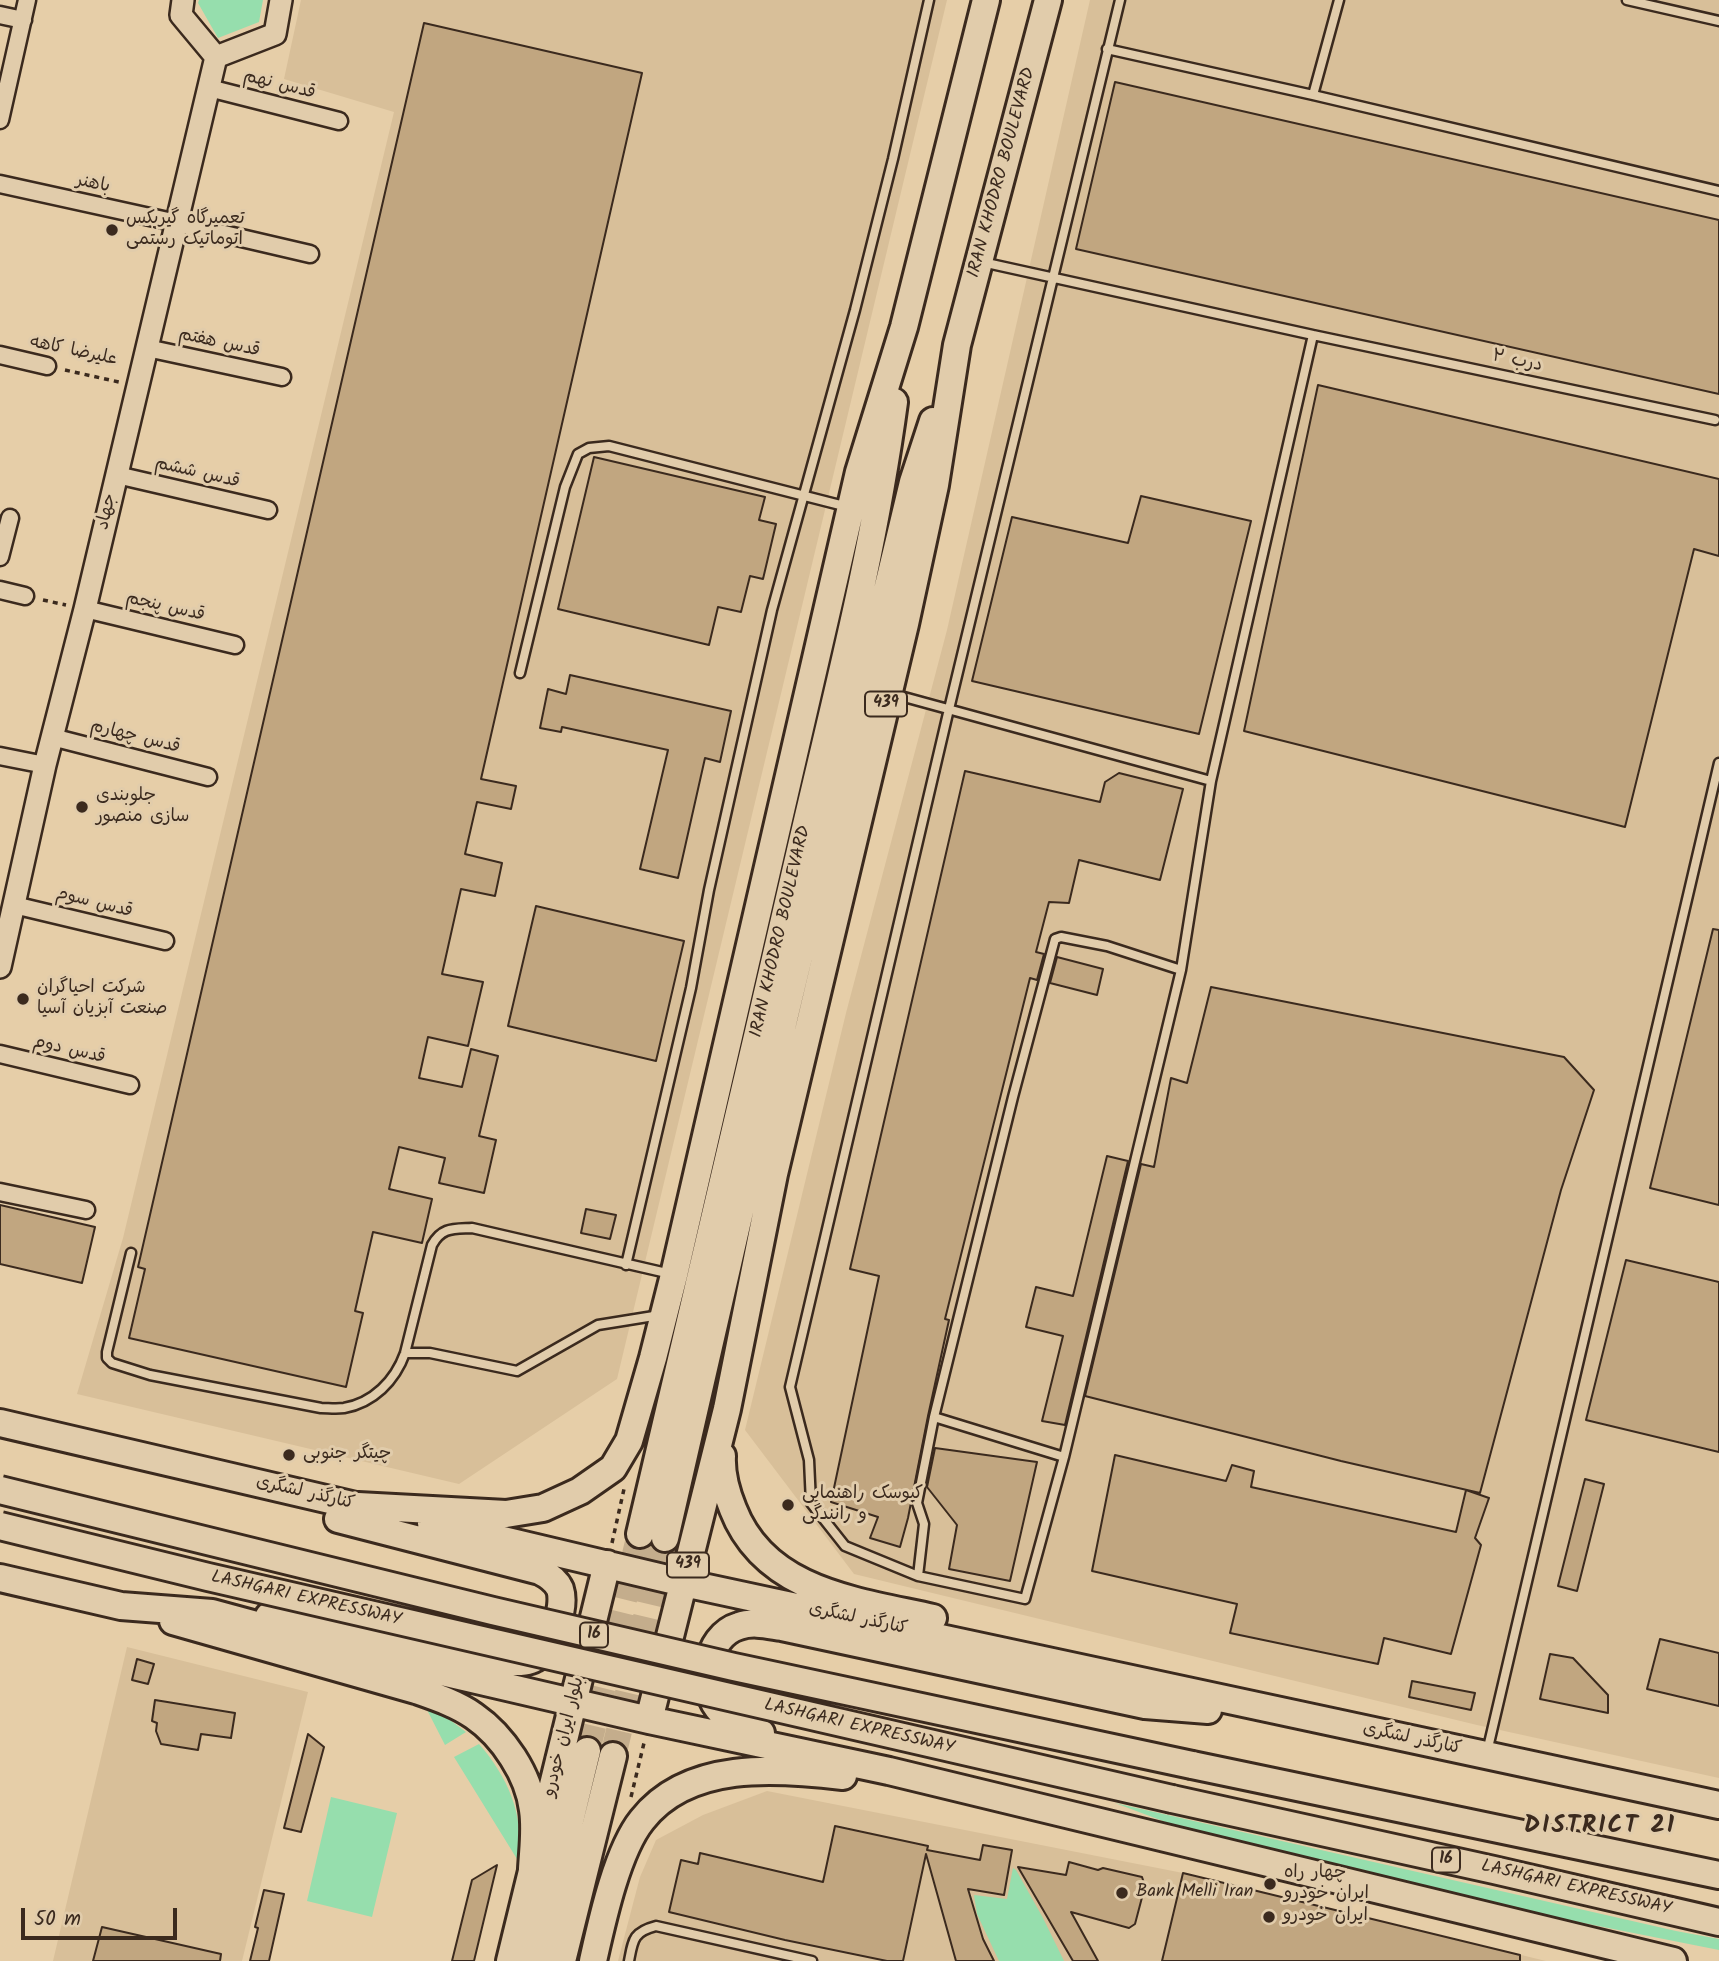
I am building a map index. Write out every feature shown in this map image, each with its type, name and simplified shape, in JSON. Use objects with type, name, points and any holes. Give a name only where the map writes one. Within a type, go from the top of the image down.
[{"type":"main road","name":"IRAN KHODRO BOULEVARD","points":[[664,1315],[859,472],[904,327],[986,0]]},
{"type":"main road","name":"IRAN KHODRO BOULEVARD","points":[[652,1536],[830,779],[913,482],[957,345],[1048,0]]},
{"type":"main road","name":"IRAN KHODRO BOULEVARD","points":[[830,779],[863,579],[884,474],[904,327]]},
{"type":"main road","name":"IRAN KHODRO BOULEVARD","points":[[727,1409],[774,1174],[889,692],[935,485],[957,345]]},
{"type":"main road","points":[[358,1506],[506,1514],[543,1508],[580,1491],[613,1468],[629,1441],[664,1315]]},
{"type":"main road","name":"439","points":[[649,1720],[727,1409]]},
{"type":"main road","points":[[727,1409],[722,1460],[726,1492],[738,1524],[762,1556],[800,1582],[834,1596],[1154,1666],[1314,1718]]},
{"type":"main road","name":"کنارگذر لشگری","points":[[0,1423],[684,1583],[1719,1805]]},
{"type":"main road","points":[[121,1606],[295,1617],[508,1662],[526,1662],[537,1657],[548,1646],[555,1632],[560,1607],[561,1590],[553,1578],[540,1571],[321,1515],[238,1479]]},
{"type":"main road","name":"LASHGARI EXPRESSWAY","points":[[0,1490],[720,1664],[1719,1875]]},
{"type":"main road","name":"LASHGARI EXPRESSWAY","points":[[0,1526],[208,1577],[1719,1922]]},
{"type":"main road","name":"بلوار ایران خودرو","points":[[532,1869],[607,1564]]},
{"type":"main road","points":[[0,1578],[121,1606],[416,1690],[475,1716],[498,1738],[515,1762],[526,1784],[533,1808],[532,1869],[510,1961]]},
{"type":"main road","points":[[212,1613],[352,1651],[649,1720],[889,1771]]},
{"type":"main road","points":[[1314,1718],[1145,1705],[758,1623],[740,1625],[728,1630],[718,1641],[710,1662],[708,1686],[712,1701],[723,1715],[768,1736],[889,1771],[1672,1961]]},
{"type":"main road","points":[[536,1961],[587,1751]]},
{"type":"main road","points":[[562,1961],[613,1756]]},
{"type":"main road","points":[[594,1955],[616,1874],[641,1820],[660,1802],[687,1785],[719,1774],[789,1772],[976,1793]]},
{"type":"street","points":[[0,120],[27,0]]},
{"type":"street","points":[[183,0],[181,15],[216,57],[275,34],[281,0]]},
{"type":"street","points":[[0,15],[23,20]]},
{"type":"street","name":"جهاد","points":[[0,967],[4,933],[14,905],[45,765],[85,609],[216,57]]},
{"type":"street","name":"قدس نهم","points":[[209,88],[339,121]]},
{"type":"street","name":"باهنر","points":[[0,184],[310,254]]},
{"type":"street","name":"قدس هفتم","points":[[147,348],[282,377]]},
{"type":"street","name":"علیرضا کاهه","points":[[0,355],[47,366]]},
{"type":"street","name":"قدس ششم","points":[[117,475],[268,510]]},
{"type":"street","points":[[0,557],[10,517]]},
{"type":"street","points":[[0,590],[25,596]]},
{"type":"street","name":"قدس پنجم","points":[[85,609],[235,645]]},
{"type":"street","name":"قدس چهارم","points":[[52,737],[208,777]]},
{"type":"street","points":[[0,756],[45,765]]},
{"type":"street","name":"قدس سوم","points":[[14,905],[165,942]]},
{"type":"street","name":"قدس دوم","points":[[0,1055],[130,1085]]},
{"type":"street","points":[[0,1192],[86,1210]]},
{"type":"lane","points":[[626,1265],[691,988],[709,890],[772,610],[855,310],[929,0]]},
{"type":"lane","points":[[1120,0],[949,709],[790,1387],[809,1460],[811,1503],[845,1546],[918,1576],[1025,1599],[1064,1457],[1181,970],[1211,780],[1313,335]]},
{"type":"lane","points":[[1313,95],[1339,0]]},
{"type":"lane","points":[[1627,0],[1719,21]]},
{"type":"lane","points":[[1107,49],[1719,191]]},
{"type":"lane","name":"درب ۲","points":[[979,262],[1715,420]]},
{"type":"lane","points":[[520,673],[565,487],[579,454],[589,448],[609,446],[851,508]]},
{"type":"lane","points":[[889,692],[1211,780]]},
{"type":"lane","points":[[1486,1755],[1719,763]]},
{"type":"lane","points":[[918,1576],[925,1524],[917,1503],[934,1417],[1055,939],[1061,937],[1107,946],[1181,970]]},
{"type":"lane","points":[[131,1253],[107,1352],[107,1358],[112,1363],[163,1378],[321,1408],[343,1408],[370,1399],[400,1369],[432,1245],[438,1236],[451,1229],[472,1228],[674,1275]]},
{"type":"lane","points":[[405,1353],[430,1353],[517,1371],[598,1325],[664,1315]]},
{"type":"lane","points":[[934,1417],[1064,1457]]},
{"type":"lane","points":[[629,1961],[634,1938],[642,1929],[656,1926],[812,1961]]},
{"type":"path","name":"علیرضا کاهه","points":[[47,366],[138,386]]},
{"type":"path","points":[[25,596],[85,609]]},
{"type":"shaded area","points":[[301,0],[947,0],[617,1379],[459,1484],[77,1394],[123,1238],[394,112],[284,79]]},
{"type":"shaded area","points":[[1090,0],[1719,0],[1719,1778],[1477,1725],[854,1574],[745,1430],[846,1013],[947,630]]},
{"type":"shaded area","points":[[127,1647],[308,1692],[242,1961],[53,1961]]},
{"type":"shaded area","points":[[767,1791],[1183,1873],[1546,1961],[618,1961],[640,1877],[656,1840],[703,1815]]},
{"type":"green space","points":[[199,0],[263,0],[259,22],[218,38],[198,3]]},
{"type":"green space","points":[[424,1704],[446,1717],[466,1732],[445,1745]]},
{"type":"green space","points":[[479,1744],[498,1769],[512,1797],[519,1827],[517,1859],[454,1757]]},
{"type":"green space","points":[[331,1797],[397,1813],[372,1917],[307,1901]]},
{"type":"green space","points":[[1115,1803],[1719,1939],[1719,1950],[1553,1917],[1200,1835]]},
{"type":"green space","points":[[1013,1868],[1043,1918],[1064,1961],[999,1961],[977,1914],[974,1895],[1007,1899]]},
{"type":"building","points":[[424,23],[642,73],[481,779],[516,786],[511,809],[477,802],[465,854],[502,863],[495,896],[461,889],[442,974],[483,982],[468,1046],[428,1037],[419,1078],[462,1087],[471,1049],[498,1056],[479,1136],[496,1140],[484,1193],[439,1183],[445,1158],[399,1147],[389,1189],[432,1199],[422,1243],[373,1232],[355,1311],[363,1313],[346,1387],[129,1338],[145,1269],[138,1267]]},
{"type":"building","points":[[1115,82],[1719,220],[1719,394],[1076,249]]},
{"type":"building","points":[[1318,385],[1719,479],[1719,556],[1694,549],[1625,827],[1244,731]]},
{"type":"building","points":[[594,457],[765,497],[759,520],[776,524],[763,579],[750,576],[741,612],[718,607],[709,645],[558,609]]},
{"type":"building","points":[[1141,496],[1251,521],[1199,734],[972,681],[1012,517],[1128,543]]},
{"type":"building","points":[[570,675],[731,711],[720,762],[705,758],[678,878],[640,869],[668,750],[562,727],[561,732],[540,728],[548,689],[566,694]]},
{"type":"building","points":[[965,771],[1100,802],[1105,782],[1119,773],[1183,789],[1160,880],[1079,860],[1069,903],[1049,902],[1036,952],[1044,954],[1037,980],[1030,978],[945,1319],[949,1320],[900,1547],[870,1538],[878,1517],[831,1502],[879,1276],[850,1269]]},
{"type":"building","points":[[536,906],[684,941],[656,1061],[508,1026]]},
{"type":"building","points":[[1713,929],[1719,930],[1719,1205],[1650,1188]]},
{"type":"building","points":[[1057,957],[1103,969],[1097,995],[1050,983]]},
{"type":"building","points":[[1211,987],[1564,1057],[1594,1090],[1561,1190],[1480,1493],[1085,1396],[1141,1164],[1154,1167],[1171,1078],[1187,1083]]},
{"type":"building","points":[[1107,1156],[1128,1161],[1065,1425],[1042,1421],[1063,1336],[1026,1327],[1036,1287],[1073,1296]]},
{"type":"building","points":[[0,1205],[95,1227],[82,1283],[0,1264]]},
{"type":"building","points":[[586,1209],[616,1215],[610,1239],[581,1233]]},
{"type":"building","points":[[1626,1260],[1719,1282],[1719,1452],[1586,1420]]},
{"type":"building","points":[[935,1448],[1037,1462],[1010,1581],[949,1569],[957,1525],[927,1487]]},
{"type":"building","points":[[1115,1455],[1226,1481],[1232,1465],[1254,1471],[1251,1487],[1456,1532],[1466,1490],[1489,1498],[1475,1538],[1481,1545],[1451,1654],[1384,1638],[1378,1664],[1230,1633],[1237,1604],[1092,1571]]},
{"type":"building","points":[[1585,1479],[1604,1484],[1577,1591],[1558,1586]]},
{"type":"building","points":[[1660,1639],[1719,1653],[1719,1706],[1647,1689]]},
{"type":"building","points":[[1550,1654],[1573,1658],[1608,1695],[1608,1713],[1540,1699]]},
{"type":"building","points":[[137,1659],[154,1664],[148,1684],[132,1680]]},
{"type":"building","points":[[1412,1681],[1475,1693],[1471,1710],[1409,1697]]},
{"type":"building","points":[[155,1700],[235,1713],[231,1738],[201,1734],[198,1750],[161,1744],[156,1731],[157,1723],[152,1721]]},
{"type":"building","points":[[308,1734],[324,1747],[301,1832],[284,1828]]},
{"type":"building","points":[[835,1826],[928,1846],[927,1850],[980,1860],[983,1845],[1012,1850],[1004,1895],[968,1889],[983,1939],[994,1961],[956,1961],[926,1854],[903,1961],[887,1961],[785,1940],[669,1912],[681,1860],[698,1864],[700,1853],[823,1882]]},
{"type":"building","points":[[1069,1862],[1142,1877],[1145,1886],[1135,1924],[1129,1928],[1071,1912],[1098,1961],[1073,1961],[1018,1867],[1066,1875]]},
{"type":"building","points":[[497,1865],[474,1961],[452,1961],[472,1880]]},
{"type":"building","name":"ایران خودرو","points":[[1183,1873],[1520,1955],[1520,1961],[1162,1961]]},
{"type":"building","points":[[264,1890],[284,1894],[269,1961],[250,1961],[258,1928],[255,1927]]},
{"type":"building","points":[[102,1927],[221,1954],[220,1961],[93,1961]]},
{"type":"tunnel","points":[[587,1751],[640,1534]]},
{"type":"tunnel","points":[[613,1756],[665,1538]]},
{"type":"place","name":"تعمیرگاه گیربکس اتوماتیک رستمی","points":[[112,230]]},
{"type":"place","name":"جلوبندی سازی منصور","points":[[82,807]]},
{"type":"place","name":"شرکت احیاگران صنعت آبزیان آسیا","points":[[23,999]]},
{"type":"place","name":"چیتگر جنوبی","points":[[289,1455]]},
{"type":"place","name":"کیوسک راهنمایی و رانندگی","points":[[788,1505]]},
{"type":"place","name":"چهار راه ایران خودرو","points":[[1270,1884]]},
{"type":"place","name":"Bank Melli Iran","points":[[1122,1893]]},
{"type":"place","name":"ایران خودرو","points":[[1269,1917]]},
{"type":"district","name":"DISTRICT 21","points":[[1600,1828]]}]
